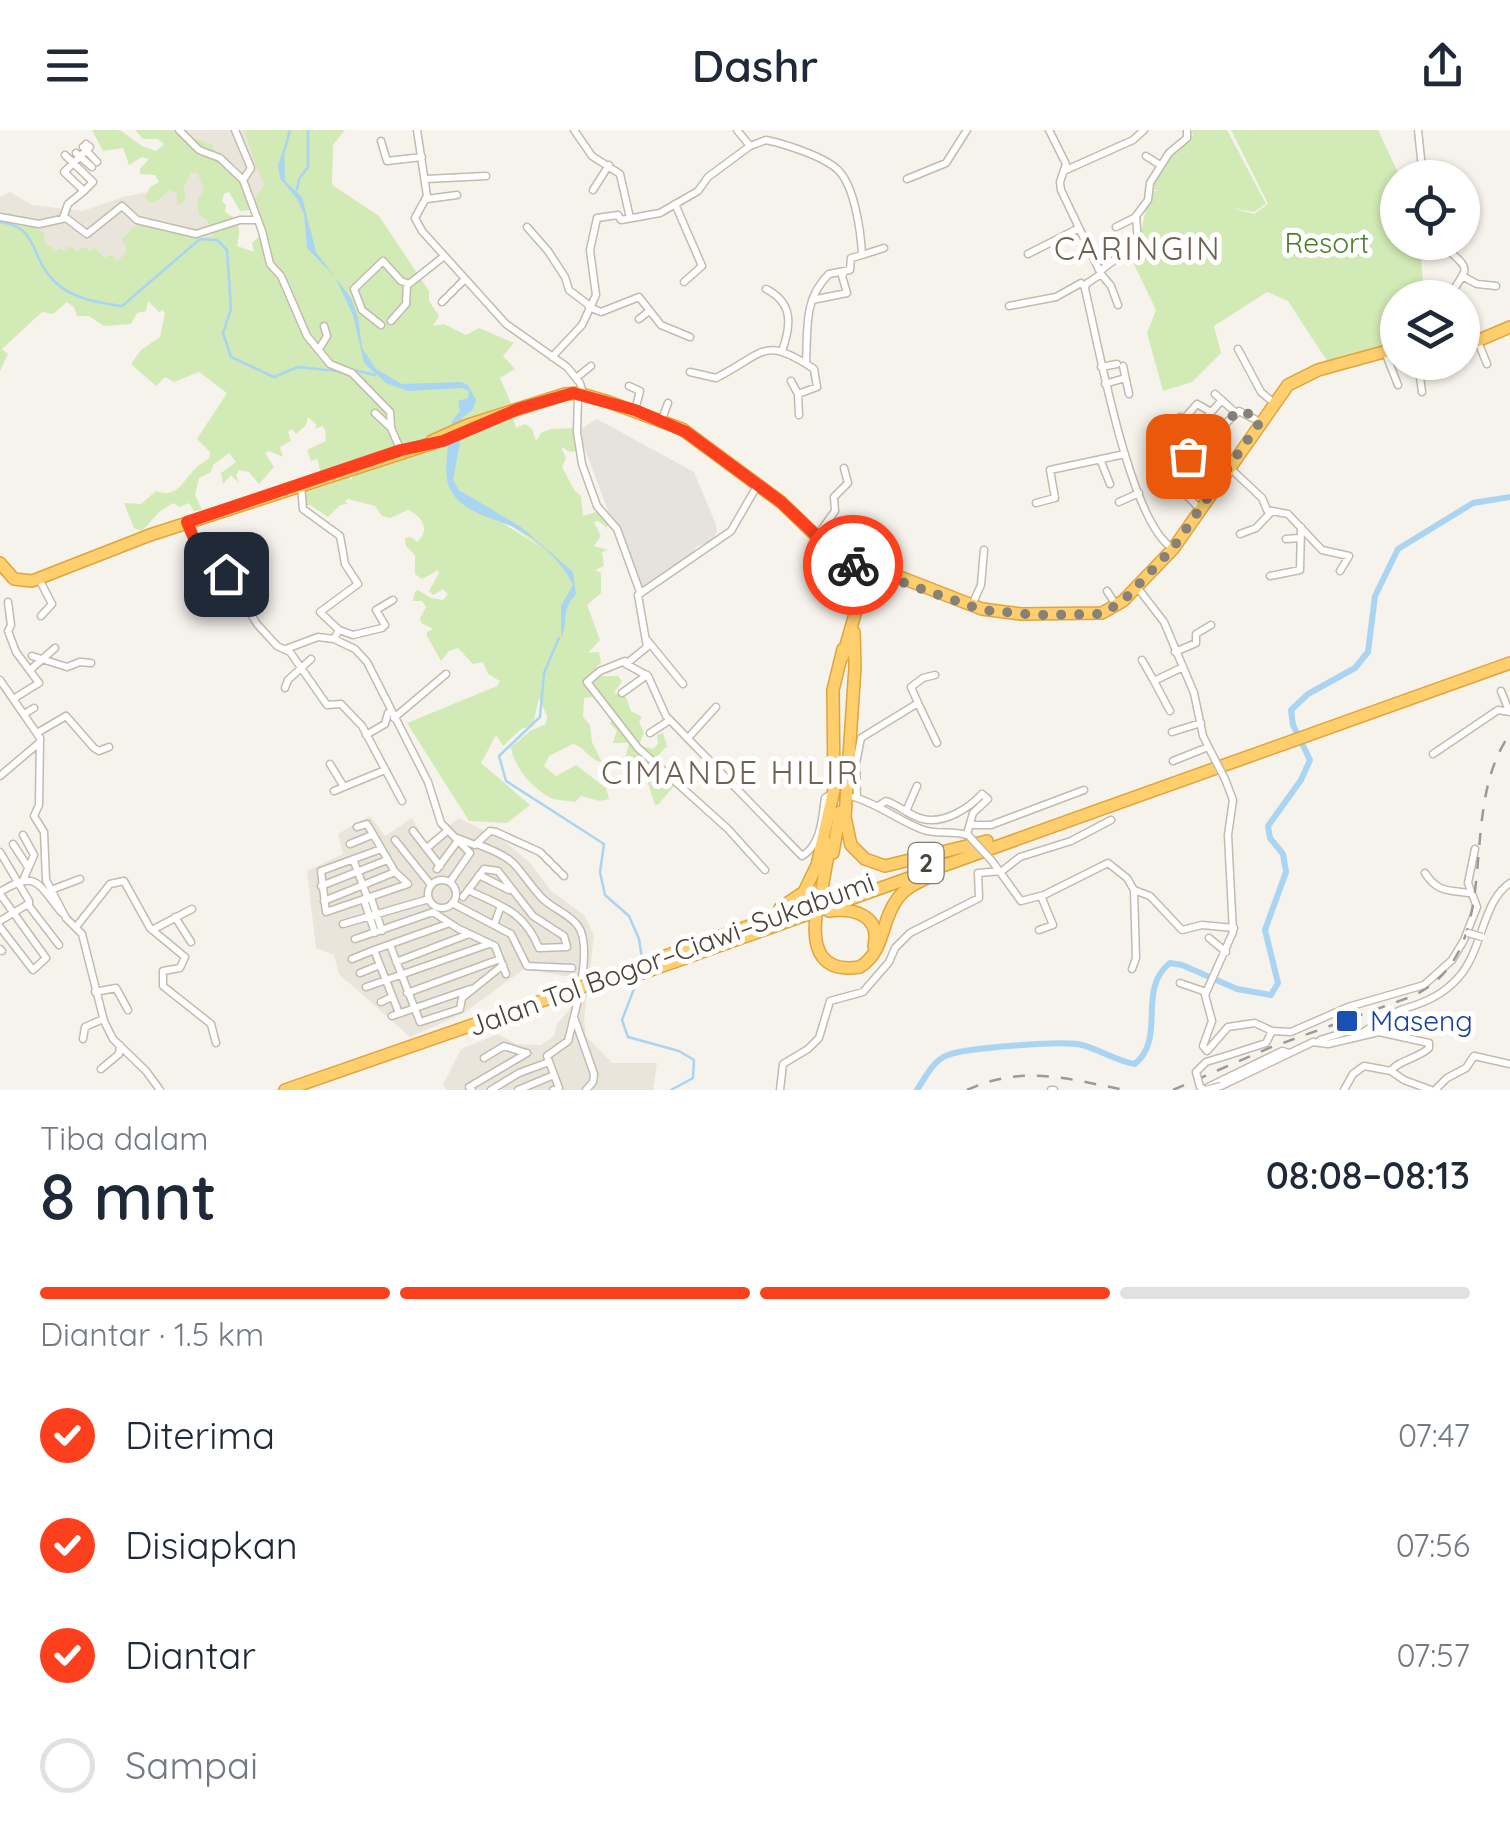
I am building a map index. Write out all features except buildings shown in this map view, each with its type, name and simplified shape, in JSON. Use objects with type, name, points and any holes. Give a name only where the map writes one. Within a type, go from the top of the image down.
[{"type":"highway","points":[[1480,339],[1510,326]]},
{"type":"highway","points":[[867,572],[1008,614],[1102,614],[1137,587],[1173,548],[1288,385],[1308,374],[1380,353]]},
{"type":"highway","points":[[0,563],[19,581],[38,579],[187,522],[565,394],[581,394],[662,420],[698,440],[758,485],[828,546],[867,572],[923,587]]},
{"type":"highway","points":[[843,649],[836,811],[824,893],[840,812],[846,692],[867,572]]},
{"type":"highway","points":[[726,933],[790,903],[804,892],[815,874],[834,790],[833,690],[867,572]]},
{"type":"highway","points":[[854,632],[845,817],[851,845],[865,859],[885,866],[990,844]]},
{"type":"highway","name":"Jalan Tol Bogor–Ciawi–Sukabumi","points":[[677,957],[726,933],[1347,720],[1510,660]]},
{"type":"highway","points":[[793,919],[854,910],[872,922],[874,947],[858,961],[832,956],[821,940],[819,916],[814,934],[819,954],[838,968],[860,967],[878,952],[891,909],[906,890],[990,844]]},
{"type":"highway","name":"Jalan Tol Bogor–Ciawi–Sukabumi","points":[[302,1090],[793,919],[990,844]]},
{"type":"highway","name":"Jalan Tol Bogor–Ciawi–Sukabumi","points":[[285,1090],[572,994]]},
{"type":"street","points":[[178,130],[199,150],[220,158],[242,180],[270,264],[281,276],[304,330],[332,366],[349,371],[390,412],[390,428]]},
{"type":"street","points":[[235,130],[251,168],[242,180]]},
{"type":"street","points":[[417,130],[427,199],[416,222],[506,324],[576,378],[581,394],[577,432],[582,464],[596,506],[617,529],[640,592]]},
{"type":"street","points":[[574,130],[592,156],[609,165],[621,178],[630,218]]},
{"type":"street","points":[[737,130],[750,146]]},
{"type":"street","points":[[907,179],[946,163],[967,130]]},
{"type":"street","points":[[1049,130],[1065,162],[1060,187],[1118,304]]},
{"type":"street","points":[[1066,170],[1133,140],[1144,130]]},
{"type":"street","points":[[1116,226],[1136,217],[1148,200],[1150,183],[1160,165],[1187,138],[1187,130]]},
{"type":"street","points":[[1418,130],[1422,160]]},
{"type":"street","points":[[552,357],[583,324],[597,290],[590,253],[596,218],[616,215],[620,220],[655,215],[698,191],[708,177],[764,140],[811,155],[838,171],[858,214],[862,255]]},
{"type":"street","points":[[381,142],[386,160],[422,157]]},
{"type":"street","points":[[84,191],[64,172],[82,150],[94,164]]},
{"type":"street","points":[[63,218],[68,204],[94,182],[66,156]]},
{"type":"street","points":[[1146,156],[1160,165]]},
{"type":"street","points":[[593,190],[609,165]]},
{"type":"street","points":[[426,179],[486,176]]},
{"type":"street","points":[[427,199],[456,196]]},
{"type":"street","points":[[675,204],[702,265],[684,282]]},
{"type":"street","points":[[0,217],[39,224],[63,218],[73,221],[87,234],[122,206],[137,220],[196,234],[240,220],[258,220]]},
{"type":"street","points":[[1084,286],[1138,242],[1136,217]]},
{"type":"street","points":[[527,226],[548,250],[569,290],[590,306],[601,312],[640,297],[648,312],[666,328],[690,336]]},
{"type":"street","points":[[1028,254],[1079,228]]},
{"type":"street","points":[[812,300],[847,292],[842,276],[852,268],[851,258],[884,248]]},
{"type":"street","points":[[407,284],[443,257]]},
{"type":"street","points":[[381,324],[362,310],[354,290],[383,260],[407,284],[406,304],[391,321]]},
{"type":"street","points":[[1460,260],[1462,280]]},
{"type":"street","points":[[806,362],[810,340],[806,321],[818,285],[828,274],[847,271]]},
{"type":"street","points":[[1464,277],[1477,284],[1496,286]]},
{"type":"street","points":[[442,302],[465,279]]},
{"type":"street","points":[[1009,306],[1054,298],[1082,283],[1084,286]]},
{"type":"street","points":[[1084,286],[1139,493],[1159,537],[1173,548]]},
{"type":"street","points":[[766,289],[780,299],[789,320],[782,352]]},
{"type":"street","points":[[639,319],[648,312]]},
{"type":"street","points":[[319,349],[327,336],[324,326]]},
{"type":"street","points":[[1480,345],[1487,364]]},
{"type":"street","points":[[1238,349],[1261,392],[1274,403]]},
{"type":"street","points":[[690,372],[716,378],[759,351],[782,352],[814,369],[817,387],[798,394]]},
{"type":"street","points":[[1103,368],[1120,365],[1129,394]]},
{"type":"street","points":[[576,378],[591,366]]},
{"type":"street","points":[[1107,383],[1126,378]]},
{"type":"street","points":[[791,380],[798,394],[799,415]]},
{"type":"street","points":[[1397,380],[1398,386]]},
{"type":"street","points":[[1420,380],[1422,392]]},
{"type":"street","points":[[1107,383],[1112,398]]},
{"type":"street","points":[[629,386],[640,390],[635,410]]},
{"type":"street","points":[[1236,413],[1218,397],[1211,412],[1175,445],[1190,456],[1236,413],[1244,411],[1260,422]]},
{"type":"street","points":[[662,420],[668,403]]},
{"type":"street","points":[[1168,430],[1179,416],[1197,404],[1211,412]]},
{"type":"street","points":[[375,414],[390,428],[401,450]]},
{"type":"street","points":[[1179,416],[1205,439]]},
{"type":"street","points":[[1036,503],[1055,498],[1050,470],[1126,454]]},
{"type":"street","points":[[1100,459],[1110,484]]},
{"type":"street","points":[[1229,467],[1272,511],[1284,511],[1302,526],[1322,550],[1349,556],[1340,571]]},
{"type":"street","points":[[817,574],[828,546],[822,529],[835,510],[834,497],[848,483],[844,468]]},
{"type":"street","points":[[1170,478],[1200,509]]},
{"type":"street","points":[[758,485],[731,531],[640,592],[636,599],[646,648],[600,671],[588,684],[638,748],[728,829],[766,870]]},
{"type":"street","points":[[301,486],[304,509],[340,536],[345,564],[358,584],[320,612],[339,630],[353,634],[382,628],[376,609],[393,600]]},
{"type":"street","points":[[1119,502],[1139,493]]},
{"type":"street","points":[[1240,534],[1256,528],[1272,511]]},
{"type":"street","points":[[187,522],[194,539],[221,566],[258,625],[277,646],[285,649],[331,711],[342,705],[360,723],[402,801]]},
{"type":"street","points":[[1270,576],[1300,570],[1302,526]]},
{"type":"street","points":[[1286,539],[1299,538]]},
{"type":"street","points":[[971,606],[981,585],[984,550]]},
{"type":"street","points":[[38,579],[52,604],[41,616]]},
{"type":"street","points":[[1137,587],[1159,614],[1194,693],[1200,723],[1233,804],[1228,840],[1234,928],[1206,991],[1212,1018],[1202,1046],[1205,1050],[1210,1050],[1223,1031],[1233,1026],[1259,1023],[1272,1031],[1290,1032],[1348,1007],[1424,985],[1459,949],[1477,907],[1468,882],[1475,849]]},
{"type":"street","points":[[1106,591],[1116,606]]},
{"type":"street","points":[[8,602],[11,625],[4,633],[39,683],[14,699]]},
{"type":"street","points":[[1175,652],[1196,643],[1196,634],[1211,625]]},
{"type":"street","points":[[334,639],[339,630]]},
{"type":"street","points":[[349,646],[353,634]]},
{"type":"street","points":[[285,649],[318,637],[334,639],[368,662],[428,782],[448,833],[470,854],[450,882]]},
{"type":"street","points":[[646,640],[683,684]]},
{"type":"street","points":[[30,670],[54,648]]},
{"type":"street","points":[[32,656],[67,667],[90,663]]},
{"type":"street","points":[[285,688],[286,681],[311,659]]},
{"type":"street","points":[[1142,660],[1170,711]]},
{"type":"street","points":[[626,661],[629,668],[647,675],[670,720],[802,856],[810,852],[816,840],[825,798],[831,794]]},
{"type":"street","points":[[1154,681],[1181,668]]},
{"type":"street","points":[[394,718],[446,674]]},
{"type":"street","points":[[622,693],[647,675]]},
{"type":"street","points":[[936,675],[911,687],[938,743]]},
{"type":"street","points":[[0,681],[40,742],[39,805],[34,816],[44,832],[44,872],[66,918]]},
{"type":"street","points":[[1501,692],[1510,712]]},
{"type":"street","points":[[1155,704],[1164,700]]},
{"type":"street","points":[[366,734],[388,720],[386,702]]},
{"type":"street","points":[[918,704],[860,738],[853,797],[924,830],[968,835],[1002,872],[1020,900],[1040,896],[1107,862],[1127,878],[1134,890],[1136,960],[1132,969]]},
{"type":"street","points":[[688,738],[716,707]]},
{"type":"street","points":[[24,714],[34,708]]},
{"type":"street","points":[[1433,754],[1498,710],[1510,712]]},
{"type":"street","points":[[37,733],[66,716],[94,748],[110,748]]},
{"type":"street","points":[[650,733],[670,720]]},
{"type":"street","points":[[1172,732],[1200,723]]},
{"type":"street","points":[[0,776],[40,742]]},
{"type":"street","points":[[1174,761],[1210,749]]},
{"type":"street","points":[[330,764],[344,788]]},
{"type":"street","points":[[334,791],[385,770]]},
{"type":"street","points":[[907,810],[917,786]]},
{"type":"street","points":[[970,825],[986,826],[1084,790]]},
{"type":"street","points":[[878,806],[884,801],[923,819],[940,818],[970,806],[985,794],[988,799],[974,810],[968,835]]},
{"type":"street","points":[[780,1090],[783,1064],[819,1038],[832,1000],[863,992],[890,960],[894,948],[916,929],[978,899],[977,874],[1002,872],[1020,856],[1070,841],[1111,820]]},
{"type":"street","points":[[357,827],[366,824],[387,860],[408,884],[328,913],[321,871],[380,849]]},
{"type":"street","points":[[477,844],[490,831],[496,832],[540,852],[564,876]]},
{"type":"street","points":[[414,832],[439,867],[458,842]]},
{"type":"street","points":[[448,833],[511,859],[540,896],[578,926],[583,939],[574,1018],[568,1041],[561,1049],[548,1053],[559,1088],[553,1090]]},
{"type":"street","points":[[426,848],[448,833]]},
{"type":"street","points":[[350,844],[372,835]]},
{"type":"street","points":[[23,836],[34,855],[21,880],[0,893],[12,914],[46,957],[34,970],[0,924],[12,914],[29,904]]},
{"type":"street","points":[[395,840],[431,885]]},
{"type":"street","points":[[13,844],[28,868]]},
{"type":"street","points":[[0,852],[3,862],[21,880],[44,890],[83,937],[95,992],[111,1037],[160,1090]]},
{"type":"street","points":[[353,859],[378,932],[396,962],[418,1020],[460,1009],[459,996]]},
{"type":"street","points":[[322,886],[387,860]]},
{"type":"street","points":[[324,901],[396,872]]},
{"type":"street","points":[[479,874],[510,888],[525,908],[564,936],[567,947],[539,948],[520,916],[465,893],[479,874]]},
{"type":"street","points":[[1425,874],[1445,892],[1470,894]]},
{"type":"street","points":[[51,890],[80,878]]},
{"type":"street","points":[[21,880],[29,904],[60,945]]},
{"type":"street","points":[[76,927],[110,884],[122,880],[152,930],[186,960],[180,968],[163,970],[163,986],[211,1024],[216,1043]]},
{"type":"street","points":[[428,899],[431,885],[440,880],[450,882],[455,890],[452,904]]},
{"type":"street","points":[[1360,1036],[1449,987],[1468,965],[1482,938],[1498,891],[1510,883]]},
{"type":"street","points":[[496,926],[510,888]]},
{"type":"street","points":[[1134,890],[1150,896],[1181,929],[1199,925],[1234,928]]},
{"type":"street","points":[[1039,930],[1053,925],[1040,896]]},
{"type":"street","points":[[428,899],[436,907],[452,904],[511,934],[527,966],[572,968]]},
{"type":"street","points":[[343,924],[428,899]]},
{"type":"street","points":[[152,930],[192,908]]},
{"type":"street","points":[[355,939],[432,912],[496,948],[506,974]]},
{"type":"street","points":[[1474,912],[1468,933],[1482,938]]},
{"type":"street","points":[[176,917],[191,942]]},
{"type":"street","points":[[352,959],[448,923]]},
{"type":"street","points":[[531,930],[550,928]]},
{"type":"street","points":[[396,962],[469,934]]},
{"type":"street","points":[[1209,938],[1226,952]]},
{"type":"street","points":[[366,987],[490,944]]},
{"type":"street","points":[[374,950],[395,1015],[459,996],[477,986],[502,962]]},
{"type":"street","points":[[408,993],[502,962]]},
{"type":"street","points":[[360,973],[380,966]]},
{"type":"street","points":[[476,968],[477,986]]},
{"type":"street","points":[[1180,982],[1206,991]]},
{"type":"street","points":[[95,992],[116,988],[128,1010]]},
{"type":"street","points":[[381,1002],[392,996]]},
{"type":"street","points":[[574,1018],[595,1078],[586,1090]]},
{"type":"street","points":[[84,1039],[85,1027],[103,1019]]},
{"type":"street","points":[[1272,1031],[1266,1043],[1206,1062],[1196,1072],[1200,1087],[1205,1090],[1221,1086],[1306,1044],[1352,1030]]},
{"type":"street","points":[[1317,1042],[1327,1044],[1382,1032],[1430,1044],[1423,1054],[1396,1064],[1392,1071]]},
{"type":"street","points":[[101,1069],[119,1054],[120,1045]]},
{"type":"street","points":[[472,1090],[470,1086],[527,1053],[504,1046],[484,1058]]},
{"type":"street","points":[[1202,1090],[1282,1052],[1290,1054]]},
{"type":"street","points":[[1344,1090],[1353,1074],[1364,1066],[1392,1071],[1415,1088],[1433,1090],[1466,1068],[1474,1056],[1510,1064]]},
{"type":"street","points":[[491,1090],[519,1073],[549,1062]]},
{"type":"street","points":[[518,1090],[554,1075]]},
{"type":"shaded area","points":[[152,130],[249,130],[275,180],[259,205]]},
{"type":"shaded area","points":[[184,171],[203,171],[215,229],[211,242],[123,263],[55,255],[45,248],[39,234],[14,217],[0,219],[0,197],[10,192],[32,205],[83,211],[167,188]]},
{"type":"shaded area","points":[[597,419],[694,472],[716,525],[713,540],[696,547],[689,560],[641,589],[620,528],[609,513],[583,444],[582,428]]},
{"type":"shaded area","points":[[370,816],[385,836],[412,818],[426,842],[459,818],[503,840],[531,864],[551,891],[584,915],[594,935],[584,1019],[586,1036],[612,1063],[657,1063],[653,1090],[447,1090],[443,1085],[461,1049],[498,1034],[516,1044],[541,1045],[554,1036],[557,1024],[570,1009],[577,978],[524,969],[464,1013],[410,1037],[339,974],[334,955],[316,948],[307,871],[343,854],[338,834]]},
{"type":"green space","points":[[92,130],[120,130],[156,151],[164,144],[158,139],[143,139],[135,130],[171,130],[213,145],[217,157],[248,176],[253,200],[265,184],[244,130],[345,130],[333,145],[332,185],[379,216],[429,291],[429,301],[439,316],[433,326],[444,324],[466,335],[479,328],[514,343],[503,356],[515,369],[500,378],[513,408],[414,443],[439,445],[452,436],[450,490],[544,549],[454,486],[452,477],[462,432],[471,429],[469,435],[476,434],[485,423],[512,414],[516,428],[525,424],[532,429],[536,441],[541,433],[551,429],[577,428],[577,451],[561,447],[566,458],[562,467],[581,496],[583,516],[599,511],[609,525],[594,522],[601,536],[594,546],[608,550],[602,552],[604,566],[595,570],[601,573],[601,593],[587,605],[600,640],[588,653],[599,652],[601,663],[596,667],[601,676],[618,676],[622,681],[614,693],[626,697],[631,711],[642,717],[639,722],[644,733],[639,745],[653,749],[658,744],[657,735],[663,733],[667,746],[654,760],[665,771],[676,771],[681,765],[684,770],[659,804],[655,805],[643,767],[630,769],[624,763],[629,743],[613,743],[617,730],[595,697],[584,698],[583,717],[590,725],[592,742],[602,762],[573,744],[549,756],[544,766],[556,776],[576,765],[606,788],[609,799],[581,796],[575,802],[560,800],[537,789],[520,769],[511,747],[546,724],[547,716],[539,698],[533,725],[521,729],[503,746],[496,735],[481,763],[530,805],[507,823],[469,821],[407,723],[497,686],[500,681],[488,674],[483,662],[473,664],[458,648],[449,651],[441,661],[427,636],[433,629],[421,623],[426,607],[422,601],[413,601],[415,592],[443,600],[448,594],[443,589],[433,595],[429,591],[438,570],[422,579],[415,574],[415,555],[406,546],[405,538],[417,542],[421,537],[424,528],[417,516],[408,510],[390,518],[382,516],[375,506],[348,499],[348,504],[340,505],[328,517],[310,505],[300,506],[301,487],[346,470],[351,481],[353,474],[371,462],[371,457],[321,473],[317,459],[311,461],[307,450],[326,441],[325,429],[314,429],[317,425],[308,417],[296,434],[292,429],[288,432],[291,441],[280,447],[283,457],[265,453],[274,467],[259,484],[249,472],[239,470],[239,483],[231,475],[223,484],[221,473],[236,462],[229,453],[213,465],[211,472],[199,478],[195,495],[202,510],[194,511],[189,503],[180,507],[173,503],[142,531],[134,528],[124,503],[141,504],[156,491],[175,491],[209,458],[210,452],[197,439],[227,393],[199,372],[174,382],[165,377],[156,386],[131,364],[141,350],[160,337],[163,310],[159,312],[148,301],[146,311],[137,313],[131,324],[104,326],[89,316],[77,316],[67,302],[53,314],[42,312],[2,349],[8,354],[0,371],[0,220],[9,213],[22,218],[20,223],[40,225],[37,230],[44,232],[45,244],[53,252],[69,246],[78,252],[81,247],[92,251],[94,247],[104,258],[111,255],[118,261],[127,251],[122,239],[140,222],[148,223],[149,229],[165,226],[169,232],[174,229],[185,234],[194,228],[201,238],[213,236],[207,220],[199,215],[197,201],[204,189],[197,173],[191,172],[183,189],[183,203],[177,205],[177,194],[170,190],[149,202],[145,197],[150,187],[159,182],[155,175],[140,174],[149,159],[142,157],[129,165],[123,148],[103,151]],"holes":[[[229,192],[240,211],[250,210],[268,252],[263,250],[260,236],[252,243],[254,252],[237,246],[238,226],[225,212],[224,194]]]},
{"type":"green space","name":"Resort","points":[[1192,130],[1227,130],[1266,204],[1254,212],[1232,208],[1254,214],[1268,204],[1231,130],[1378,130],[1392,160],[1380,160],[1380,260],[1421,260],[1423,280],[1380,280],[1380,347],[1327,361],[1288,301],[1267,292],[1214,326],[1221,353],[1192,382],[1163,391],[1147,333],[1156,310],[1132,260],[1148,201],[1152,192],[1158,190],[1152,190],[1152,184],[1174,151],[1193,135]]},
{"type":"water","points":[[284,147],[285,181],[302,197],[316,252],[351,298],[362,348],[376,369],[402,384],[468,385],[476,400],[473,409],[462,418],[462,427],[451,430],[460,411],[458,401],[468,398],[469,391],[408,391],[386,383],[364,363],[353,315],[335,277],[307,248],[304,214],[280,178],[278,165]]},
{"type":"water","points":[[462,432],[453,480],[459,490],[521,527],[573,572],[576,594],[566,612],[561,638],[561,606],[573,585],[562,567],[529,536],[474,511],[452,493],[446,472],[449,437]]},
{"type":"waterway","points":[[284,152],[290,130]]},
{"type":"waterway","points":[[297,190],[308,167],[308,130]]},
{"type":"waterway","points":[[0,222],[22,230],[47,272],[62,288],[87,299],[122,306],[200,239],[217,240],[227,250],[231,309],[223,333],[231,357],[274,377],[298,367],[346,372]]},
{"type":"waterway","points":[[354,370],[375,375]]},
{"type":"waterway","points":[[917,1090],[943,1057],[974,1050],[1072,1044],[1135,1064],[1149,1041],[1155,986],[1170,963],[1237,989],[1271,995],[1278,983],[1265,930],[1286,872],[1283,854],[1270,838],[1268,826],[1301,780],[1310,760],[1293,725],[1291,710],[1308,694],[1355,668],[1368,652],[1375,596],[1398,549],[1473,503],[1510,497]]},
{"type":"waterway","points":[[559,638],[544,673],[540,717],[499,756],[506,781],[604,844],[600,872],[605,895],[629,916],[642,959]]},
{"type":"waterway","points":[[637,981],[622,1020],[628,1037],[679,1051],[694,1060],[693,1078],[671,1090]]},
{"type":"tunnel","points":[[822,915],[827,892]]},
{"type":"railway","points":[[1173,1090],[1269,1048],[1413,996],[1443,975],[1461,946],[1471,914],[1484,802],[1493,766],[1510,734]]},
{"type":"railway","points":[[967,1090],[1008,1077],[1027,1076],[1065,1078],[1125,1090]]},
{"type":"way so far","points":[[853,565],[982,610],[1037,615],[1102,614],[1123,601],[1173,548],[1260,422],[1244,411],[1237,412],[1188,456]]},
{"type":"place","name":"Maseng","points":[[1347,1021]]},
{"type":"district","name":"CARINGIN","points":[[1138,249]]},
{"type":"district","name":"CIMANDE HILIR","points":[[731,773]]},
{"type":"route","points":[[226,574],[195,541],[187,522],[401,450],[443,441],[518,409],[573,393],[635,410],[686,432],[781,502],[840,558],[853,565]]}]
